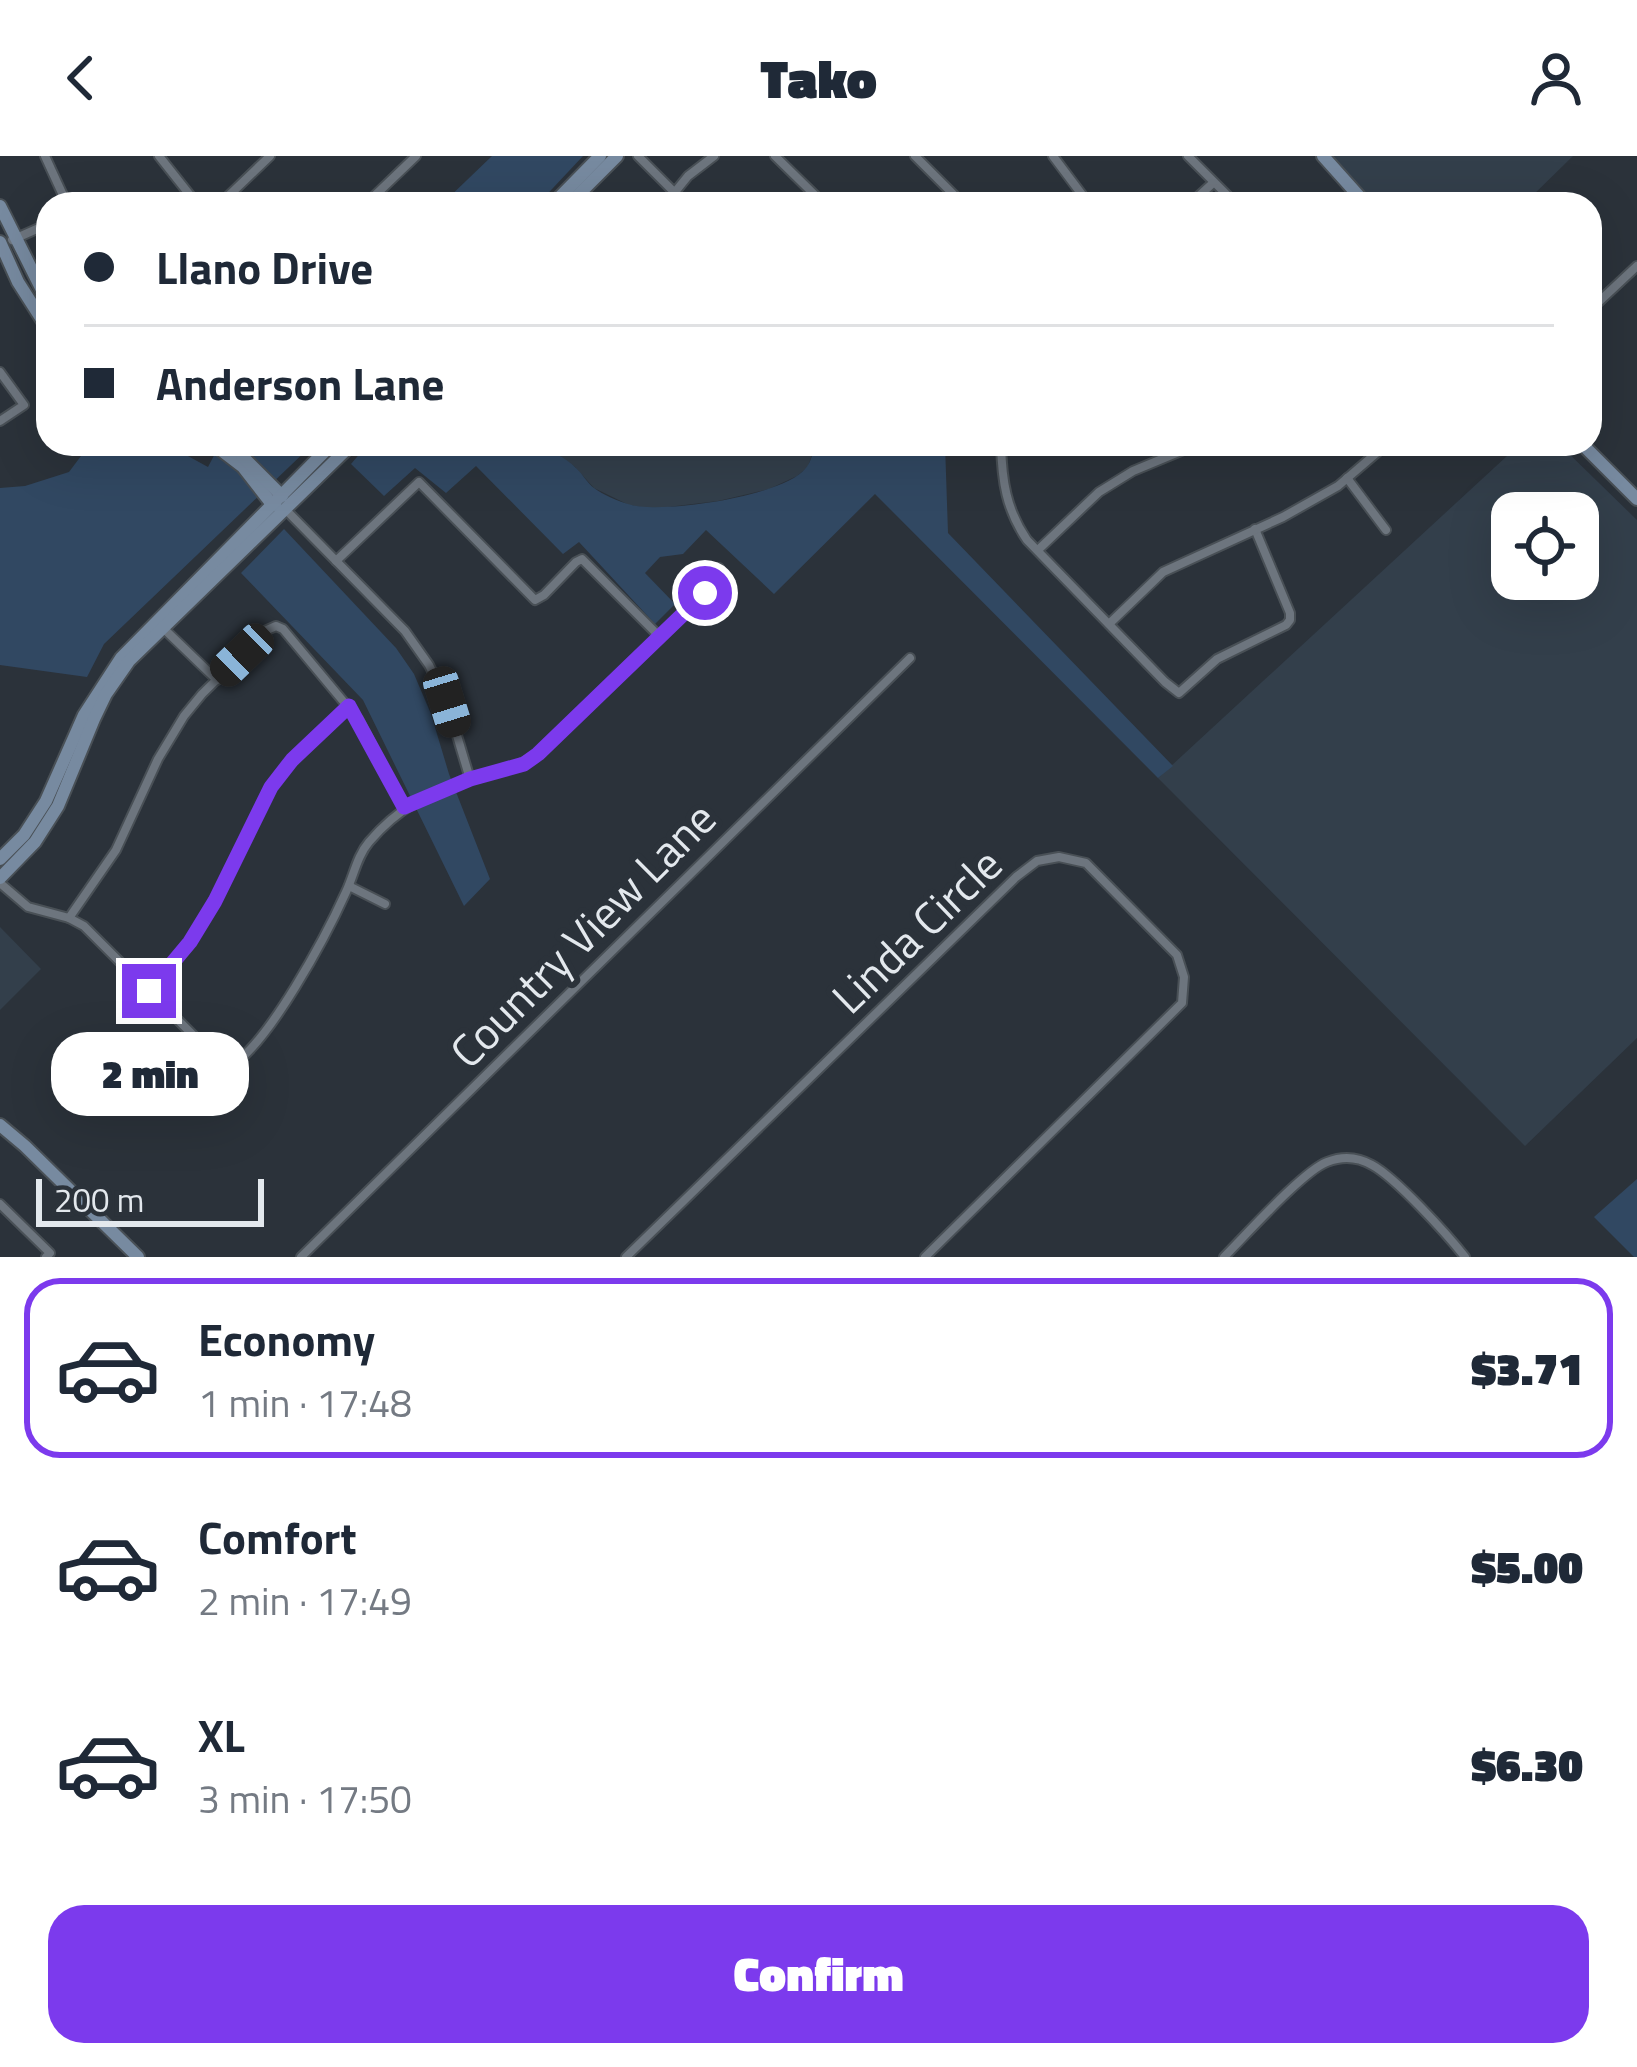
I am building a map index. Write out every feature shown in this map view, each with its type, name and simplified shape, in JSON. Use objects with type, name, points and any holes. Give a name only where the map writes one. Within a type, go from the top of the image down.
[{"type":"street","points":[[45,156],[62,192]]},
{"type":"street","points":[[159,156],[188,192]]},
{"type":"street","points":[[232,192],[270,156]]},
{"type":"street","points":[[379,192],[416,156]]},
{"type":"street","points":[[565,192],[600,156]]},
{"type":"street","points":[[581,192],[617,156]]},
{"type":"street","points":[[638,156],[675,192],[714,156]]},
{"type":"street","points":[[775,156],[812,192]]},
{"type":"street","points":[[915,156],[951,192]]},
{"type":"street","points":[[1053,156],[1080,192]]},
{"type":"street","points":[[1187,156],[1223,192]]},
{"type":"street","points":[[1323,156],[1355,192]]},
{"type":"street","points":[[1203,192],[1213,183]]},
{"type":"street","points":[[0,206],[36,278]]},
{"type":"street","points":[[36,230],[0,244],[36,311]]},
{"type":"street","points":[[1602,299],[1637,266]]},
{"type":"street","points":[[0,372],[24,405],[0,421]]},
{"type":"street","points":[[228,456],[276,498]]},
{"type":"street","points":[[238,456],[405,632],[429,665],[447,702],[470,779]]},
{"type":"street","points":[[320,456],[159,624],[130,661],[106,694],[58,806],[35,842],[0,880],[28,907],[69,917],[84,926],[229,1067],[277,1014],[317,949],[362,852],[404,807],[470,779],[524,764],[538,754],[705,593],[719,568]]},
{"type":"street","points":[[0,859],[24,836],[46,801],[84,715],[121,658],[340,456]]},
{"type":"street","points":[[1002,456],[1006,501],[1027,540],[1179,692],[1217,659],[1290,620],[1255,529]]},
{"type":"street","points":[[1038,550],[1099,492],[1169,456]]},
{"type":"street","points":[[1109,624],[1163,572],[1283,517],[1347,478],[1373,456]]},
{"type":"street","points":[[1594,456],[1637,500]]},
{"type":"street","points":[[1347,478],[1386,530]]},
{"type":"street","points":[[336,561],[419,482],[535,600],[582,559],[660,637]]},
{"type":"street","points":[[159,624],[217,680]]},
{"type":"street","points":[[69,917],[124,834],[158,759],[194,703],[276,626],[284,629],[349,706],[404,807]]},
{"type":"street","name":"Country View Lane","points":[[301,1257],[910,658]]},
{"type":"street","points":[[149,991],[190,942],[215,901],[271,787],[292,760],[349,706]]},
{"type":"street","name":"Linda Circle","points":[[626,1257],[1016,878],[1036,861],[1059,857],[1086,863],[1177,955],[1184,977],[1182,1003],[925,1257]]},
{"type":"street","points":[[349,886],[386,904]]},
{"type":"street","points":[[0,1121],[138,1257]]},
{"type":"street","points":[[1224,1257],[1313,1170],[1333,1159],[1349,1158],[1368,1162],[1388,1177],[1465,1257]]},
{"type":"street","points":[[0,1204],[48,1255]]},
{"type":"shaded area","points":[[492,156],[583,156],[549,192],[454,192]]},
{"type":"shaded area","points":[[1321,156],[1573,156],[1536,192],[1356,192]]},
{"type":"shaded area","points":[[81,456],[188,456],[208,467],[214,456],[300,456],[104,644],[87,677],[0,665],[0,488],[25,486],[69,472]]},
{"type":"shaded area","points":[[358,456],[560,456],[606,495],[628,504],[666,507],[720,501],[773,487],[805,469],[811,456],[945,456],[948,533],[1173,766],[1158,778],[875,494],[774,594],[706,530],[683,554],[660,557],[645,573],[675,604],[655,624],[579,542],[563,554],[476,466],[446,493],[415,468],[384,496],[351,464]]},
{"type":"shaded area","points":[[559,456],[811,456],[808,467],[797,476],[769,489],[651,509],[629,505],[594,488]]},
{"type":"shaded area","points":[[1507,456],[1571,456],[1637,520],[1637,1038],[1525,1146],[1158,778]]},
{"type":"shaded area","points":[[284,529],[396,648],[414,674],[490,879],[464,906],[363,700],[241,573]]},
{"type":"shaded area","points":[[0,927],[41,969],[0,1010]]},
{"type":"shaded area","points":[[1637,1179],[1637,1257],[1634,1257],[1594,1217]]},
{"type":"route","points":[[149,991],[190,942],[215,901],[271,787],[292,760],[349,706],[404,807],[470,779],[524,764],[565,731],[705,593]]}]
